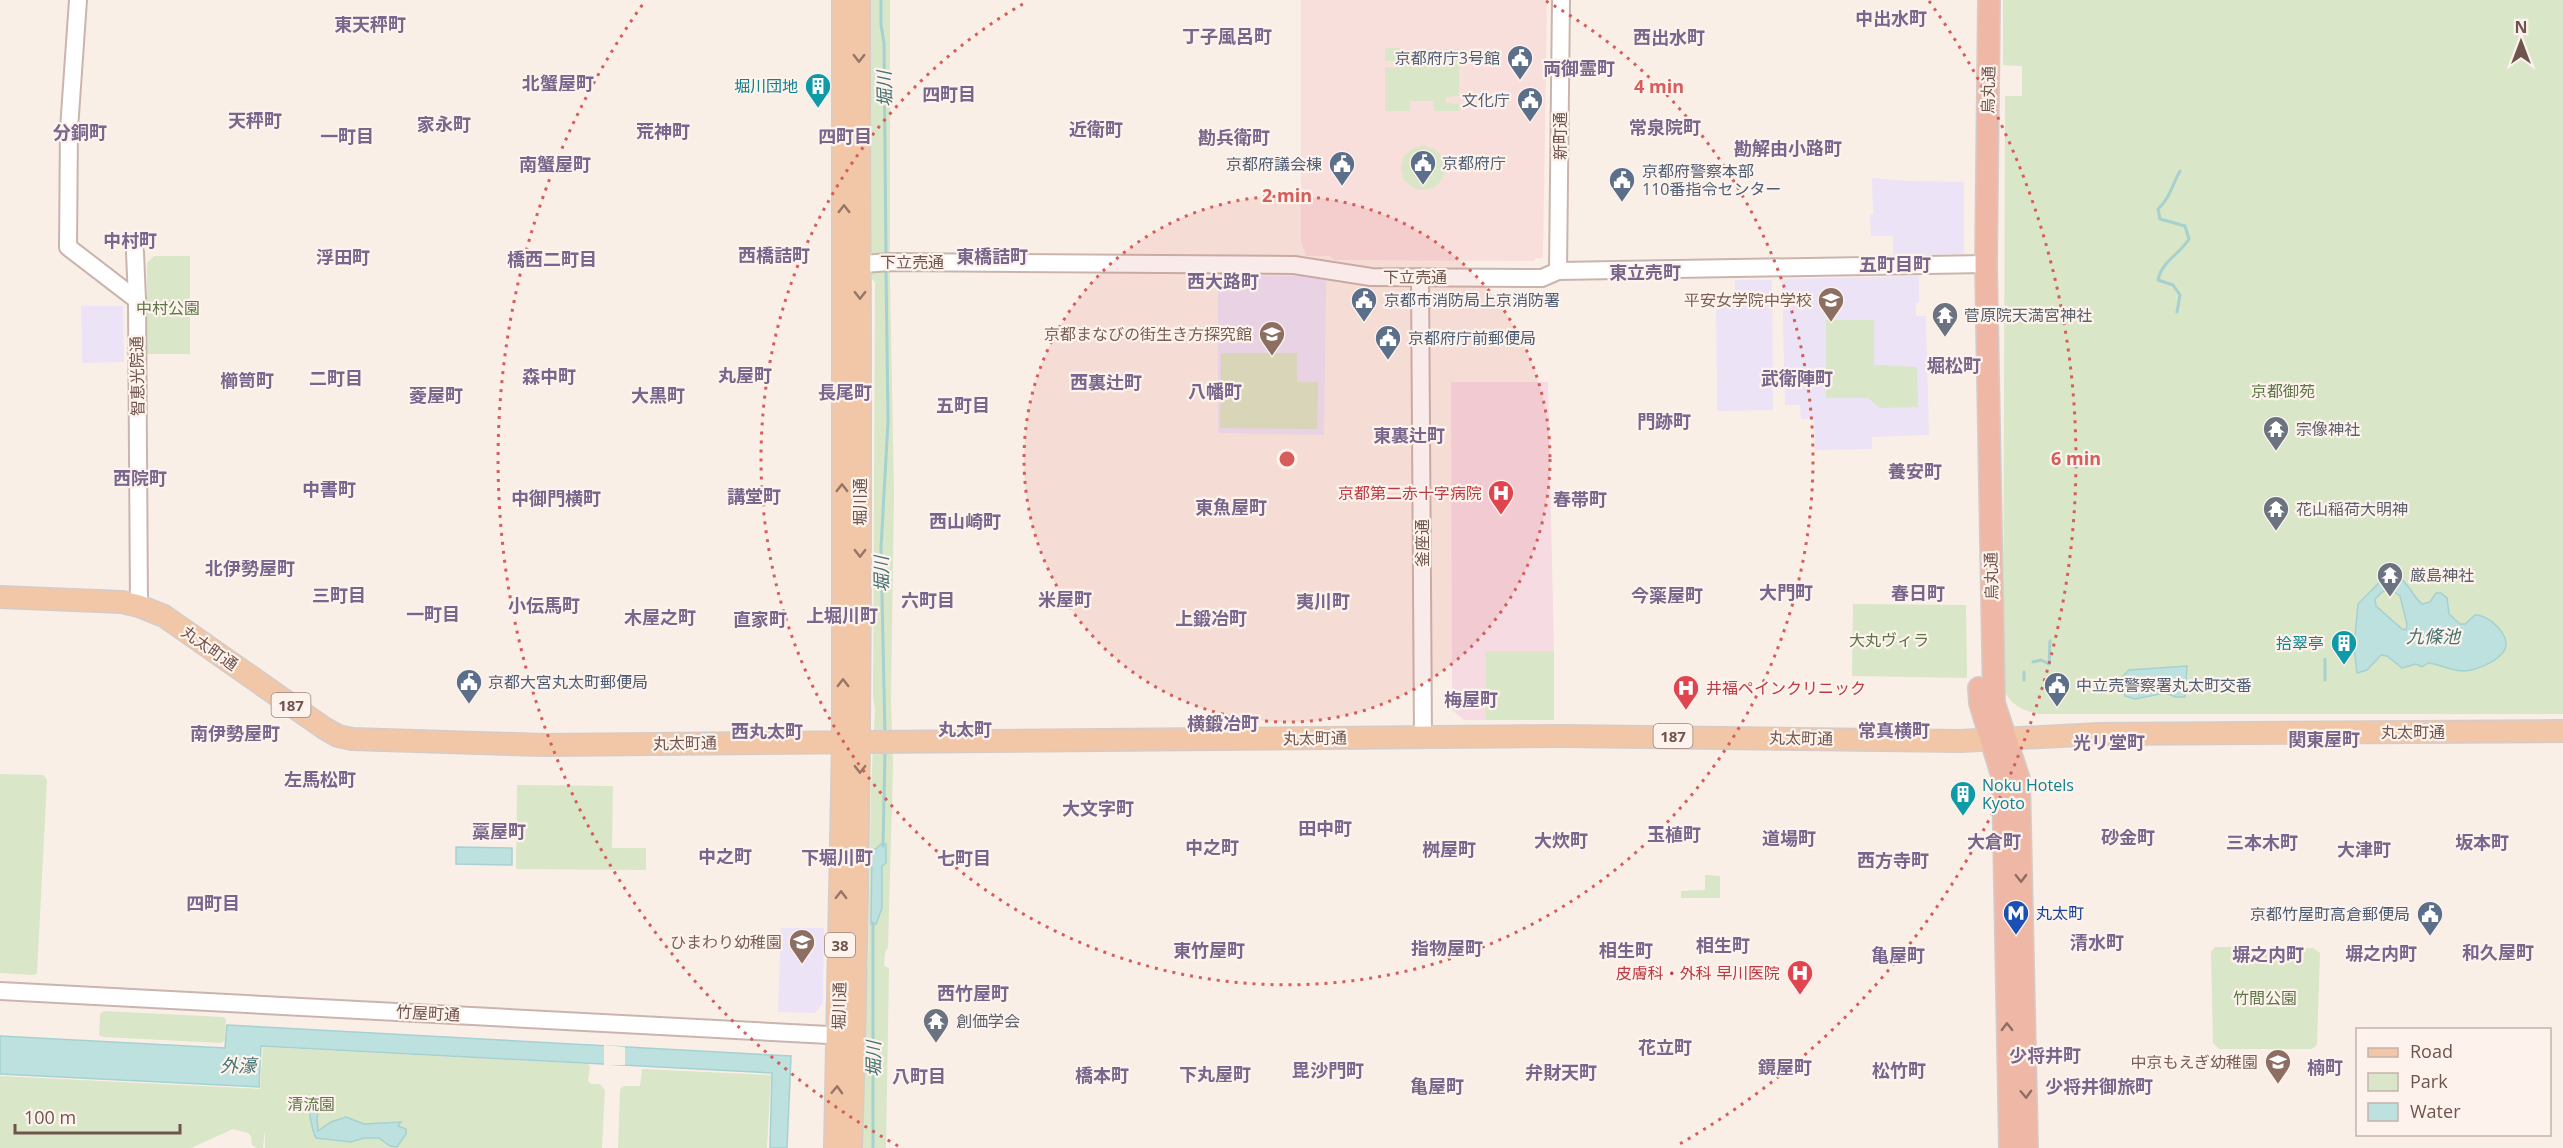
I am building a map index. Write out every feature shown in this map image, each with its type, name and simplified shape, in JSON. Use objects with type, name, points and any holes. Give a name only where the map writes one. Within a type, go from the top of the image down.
[{"type":"highway","name":"烏丸通","points":[[1976,0],[1980,265],[1980,703],[2019,779],[2027,1148]]},
{"type":"highway","name":"烏丸通","points":[[1980,265],[1989,0]]},
{"type":"highway","name":"烏丸通","points":[[1999,738],[2003,779],[2010,1148]]},
{"type":"main road","name":"堀川通","points":[[843,0],[859,264]]},
{"type":"main road","name":"堀川通","points":[[835,1148],[847,1036],[867,741],[859,264],[859,0]]},
{"type":"main road","name":"丸太町通","points":[[0,597],[122,602],[164,616],[324,728],[349,739],[544,745],[1689,736],[1960,741],[2100,734],[2563,731]]},
{"type":"main road","name":"堀川通","points":[[847,1036],[851,1148]]},
{"type":"street","points":[[78,0],[69,129],[68,247],[137,300]]},
{"type":"street","name":"新町通","points":[[1558,271],[1561,0]]},
{"type":"street","name":"智恵光院通","points":[[135,252],[139,606]]},
{"type":"street","name":"下立売通","points":[[859,264],[890,262],[1294,265],[1371,277],[1542,278],[1558,271],[1980,265]]},
{"type":"street","name":"釜座通","points":[[1420,277],[1423,737]]},
{"type":"street","name":"竹屋町通","points":[[0,991],[847,1036]]},
{"type":"shaded area","name":"京都府庁","points":[[1301,0],[1547,0],[1543,258],[1535,258],[1535,261],[1334,260],[1330,256],[1306,256],[1301,241]]},
{"type":"shaded area","points":[[1872,178],[1964,182],[1964,254],[1893,255],[1893,236],[1871,236]]},
{"type":"shaded area","name":"京都まなびの街生き方探究館","points":[[1218,275],[1301,276],[1326,280],[1324,435],[1218,433]]},
{"type":"shaded area","points":[[1919,276],[1919,303],[1916,303],[1916,316],[1926,316],[1929,435],[1872,437],[1872,449],[1815,450],[1814,419],[1801,419],[1800,405],[1785,405],[1782,279]]},
{"type":"shaded area","points":[[1735,280],[1772,280],[1773,410],[1717,411],[1716,300],[1735,300]]},
{"type":"shaded area","points":[[81,306],[123,306],[124,362],[82,363]]},
{"type":"shaded area","name":"京都第二赤十字病院","points":[[1451,382],[1548,382],[1554,651],[1486,651],[1486,720],[1464,720],[1452,710]]},
{"type":"shaded area","name":"ひまわり幼稚園","points":[[781,928],[824,928],[823,1003],[815,1013],[778,1012]]},
{"type":"green space","points":[[871,0],[890,0],[890,279],[894,492],[891,700],[893,767],[888,947],[884,966],[889,968],[886,1148],[860,1148],[864,970],[868,968],[871,787],[875,710],[873,697],[875,282],[872,279]]},
{"type":"green space","name":"京都御苑","points":[[2003,0],[2563,0],[2563,714],[2039,714],[2021,708],[2008,697],[2003,685],[2005,96],[2022,96],[2022,66],[2003,65]]},
{"type":"green space","points":[[1385,48],[1400,48],[1400,57],[1412,57],[1413,49],[1431,49],[1432,57],[1443,57],[1443,49],[1459,49],[1459,96],[1446,97],[1446,103],[1459,104],[1459,111],[1434,111],[1433,101],[1410,101],[1410,111],[1385,111],[1385,67],[1396,68],[1397,61],[1385,61]]},
{"type":"green space","points":[[1423,146],[1439,152],[1445,168],[1439,184],[1423,190],[1407,184],[1401,168],[1407,152]]},
{"type":"green space","name":"中村公園","points":[[154,256],[190,256],[190,354],[147,354],[147,263]]},
{"type":"green space","points":[[1826,320],[1874,320],[1874,369],[1875,365],[1917,367],[1918,407],[1880,408],[1868,398],[1826,398]]},
{"type":"green space","points":[[1221,353],[1297,353],[1297,382],[1318,382],[1317,429],[1220,428]]},
{"type":"green space","name":"大丸ヴィラ","points":[[1853,604],[1966,605],[1967,678],[1852,676]]},
{"type":"green space","points":[[1486,651],[1554,651],[1554,720],[1486,720]]},
{"type":"green space","points":[[0,774],[43,775],[47,780],[37,973],[34,975],[0,973]]},
{"type":"green space","points":[[517,785],[613,786],[612,848],[646,848],[646,870],[516,869]]},
{"type":"green space","points":[[1705,875],[1720,876],[1720,898],[1681,898],[1681,891],[1705,890]]},
{"type":"green space","name":"竹間公園","points":[[2215,947],[2313,948],[2320,953],[2317,1045],[2312,1049],[2219,1049],[2213,1043],[2211,952]]},
{"type":"green space","points":[[104,1011],[223,1017],[226,1019],[225,1040],[221,1043],[103,1037],[99,1035],[100,1014]]},
{"type":"green space","name":"清流園","points":[[263,1047],[588,1064],[590,1066],[588,1081],[591,1084],[600,1084],[605,1090],[602,1148],[265,1148],[265,1130],[263,1148],[257,1148],[252,1145],[251,1136],[248,1133],[233,1129],[191,1148],[0,1148],[0,1076],[260,1089]]},
{"type":"green space","points":[[642,1069],[771,1075],[767,1148],[618,1148],[620,1089],[624,1086],[640,1086]]},
{"type":"water","name":"九條池","points":[[2390,576],[2400,579],[2422,604],[2430,602],[2436,593],[2441,593],[2447,598],[2449,614],[2460,624],[2465,624],[2475,615],[2486,618],[2502,632],[2506,643],[2505,649],[2493,661],[2465,671],[2428,663],[2422,667],[2416,664],[2402,668],[2387,656],[2381,655],[2367,670],[2357,673],[2354,647],[2358,604],[2383,579]],"holes":[[[2390,589],[2400,596],[2407,624],[2406,630],[2376,606],[2375,599],[2382,592]]]},
{"type":"water","points":[[2187,666],[2185,697],[2165,693],[2135,699],[2125,696],[2122,689],[2122,677],[2129,670]]},
{"type":"water","points":[[881,844],[886,844],[886,863],[882,866],[882,908],[876,924],[871,924],[872,849],[876,849]]},
{"type":"water","points":[[456,847],[512,848],[512,865],[456,864]]},
{"type":"water","name":"外濠","points":[[227,1025],[791,1056],[787,1148],[770,1148],[772,1073],[261,1046],[259,1087],[0,1074],[0,1036],[225,1048]]},
{"type":"water","points":[[306,1096],[320,1105],[317,1117],[318,1131],[331,1122],[346,1117],[364,1124],[401,1122],[398,1126],[406,1129],[406,1134],[397,1147],[390,1146],[379,1138],[364,1138],[351,1142],[316,1138]]},
{"type":"pier","points":[[604,1045],[625,1047],[625,1065],[604,1065]]},
{"type":"waterway","name":"堀川","points":[[881,0],[884,43],[886,256]]},
{"type":"waterway","points":[[2177,312],[2180,295],[2173,285],[2158,280],[2163,268],[2189,239],[2185,226],[2160,219],[2158,209],[2168,196],[2180,171]]},
{"type":"waterway","name":"堀川","points":[[885,735],[881,548],[888,422],[886,268]]},
{"type":"waterway","points":[[2033,662],[2041,660],[2049,664],[2050,641]]},
{"type":"waterway","points":[[2325,659],[2325,680]]},
{"type":"waterway","points":[[2024,672],[2024,680]]},
{"type":"waterway","name":"堀川","points":[[883,846],[885,751]]},
{"type":"waterway","name":"堀川","points":[[873,923],[873,1148]]},
{"type":"place","name":"京都府庁3号館","points":[[1520,81]]},
{"type":"place","name":"堀川団地","points":[[818,109]]},
{"type":"place","name":"文化庁","points":[[1530,123]]},
{"type":"place","name":"京都府庁","points":[[1423,186]]},
{"type":"place","name":"京都府議会棟","points":[[1342,187]]},
{"type":"place","name":"京都府警察本部 110番指令センター","points":[[1622,203]]},
{"type":"place","name":"京都市消防局上京消防署","points":[[1364,323]]},
{"type":"place","name":"平安女学院中学校","points":[[1831,323]]},
{"type":"place","name":"菅原院天満宮神社","points":[[1945,338]]},
{"type":"place","name":"京都まなびの街生き方探究館","points":[[1272,357]]},
{"type":"place","name":"京都府庁前郵便局","points":[[1388,361]]},
{"type":"place","name":"宗像神社","points":[[2276,452]]},
{"type":"place","name":"京都第二赤十字病院","points":[[1501,516]]},
{"type":"place","name":"花山稲荷大明神","points":[[2276,532]]},
{"type":"place","name":"厳島神社","points":[[2390,598]]},
{"type":"place","name":"拾翠亭","points":[[2344,666]]},
{"type":"place","name":"京都大宮丸太町郵便局","points":[[469,705]]},
{"type":"place","name":"中立売警察署丸太町交番","points":[[2057,708]]},
{"type":"place","name":"井福ペインクリニック","points":[[1686,711]]},
{"type":"place","name":"Noku Hotels Kyoto","points":[[1963,817]]},
{"type":"place","name":"丸太町","points":[[2016,936]]},
{"type":"place","name":"京都竹屋町高倉郵便局","points":[[2430,937]]},
{"type":"place","name":"ひまわり幼稚園","points":[[802,965]]},
{"type":"place","name":"皮膚科・外科 早川医院","points":[[1800,996]]},
{"type":"place","name":"創価学会","points":[[936,1044]]},
{"type":"place","name":"中京もえぎ幼稚園","points":[[2278,1085]]},
{"type":"district","name":"中出水町","points":[[1891,18]]},
{"type":"district","name":"東天秤町","points":[[370,24]]},
{"type":"district","name":"丁子風呂町","points":[[1227,36]]},
{"type":"district","name":"西出水町","points":[[1669,37]]},
{"type":"district","name":"両御霊町","points":[[1579,68]]},
{"type":"district","name":"北蟹屋町","points":[[558,83]]},
{"type":"district","name":"四町目","points":[[949,94]]},
{"type":"district","name":"天秤町","points":[[255,120]]},
{"type":"district","name":"家永町","points":[[444,124]]},
{"type":"district","name":"常泉院町","points":[[1665,127]]},
{"type":"district","name":"近衛町","points":[[1096,129]]},
{"type":"district","name":"荒神町","points":[[663,131]]},
{"type":"district","name":"分銅町","points":[[80,132]]},
{"type":"district","name":"一町目","points":[[347,136]]},
{"type":"district","name":"四町目","points":[[845,136]]},
{"type":"district","name":"勘兵衛町","points":[[1234,137]]},
{"type":"district","name":"勘解由小路町","points":[[1788,148]]},
{"type":"district","name":"南蟹屋町","points":[[555,164]]},
{"type":"district","name":"中村町","points":[[130,240]]},
{"type":"district","name":"西橋詰町","points":[[774,255]]},
{"type":"district","name":"東橋詰町","points":[[992,256]]},
{"type":"district","name":"浮田町","points":[[343,257]]},
{"type":"district","name":"橋西二町目","points":[[552,259]]},
{"type":"district","name":"五町目町","points":[[1895,264]]},
{"type":"district","name":"東立売町","points":[[1645,272]]},
{"type":"district","name":"西大路町","points":[[1223,281]]},
{"type":"district","name":"堀松町","points":[[1954,365]]},
{"type":"district","name":"丸屋町","points":[[745,375]]},
{"type":"district","name":"森中町","points":[[549,376]]},
{"type":"district","name":"二町目","points":[[336,378]]},
{"type":"district","name":"武衛陣町","points":[[1797,378]]},
{"type":"district","name":"櫛笥町","points":[[247,380]]},
{"type":"district","name":"西裏辻町","points":[[1106,382]]},
{"type":"district","name":"八幡町","points":[[1215,391]]},
{"type":"district","name":"長尾町","points":[[845,392]]},
{"type":"district","name":"菱屋町","points":[[436,395]]},
{"type":"district","name":"大黒町","points":[[658,395]]},
{"type":"district","name":"五町目","points":[[963,405]]},
{"type":"district","name":"門跡町","points":[[1664,421]]},
{"type":"district","name":"東裏辻町","points":[[1409,435]]},
{"type":"district","name":"養安町","points":[[1915,471]]},
{"type":"district","name":"西院町","points":[[140,478]]},
{"type":"district","name":"中書町","points":[[329,489]]},
{"type":"district","name":"講堂町","points":[[754,496]]},
{"type":"district","name":"中御門横町","points":[[556,498]]},
{"type":"district","name":"春帯町","points":[[1580,499]]},
{"type":"district","name":"東魚屋町","points":[[1231,507]]},
{"type":"district","name":"西山崎町","points":[[965,521]]},
{"type":"district","name":"北伊勢屋町","points":[[250,568]]},
{"type":"district","name":"大門町","points":[[1786,592]]},
{"type":"district","name":"春日町","points":[[1918,593]]},
{"type":"district","name":"三町目","points":[[339,595]]},
{"type":"district","name":"今薬屋町","points":[[1667,595]]},
{"type":"district","name":"米屋町","points":[[1065,599]]},
{"type":"district","name":"六町目","points":[[928,600]]},
{"type":"district","name":"夷川町","points":[[1323,601]]},
{"type":"district","name":"小伝馬町","points":[[544,605]]},
{"type":"district","name":"一町目","points":[[433,614]]},
{"type":"district","name":"上堀川町","points":[[842,615]]},
{"type":"district","name":"木屋之町","points":[[660,617]]},
{"type":"district","name":"上鍛冶町","points":[[1211,618]]},
{"type":"district","name":"直家町","points":[[760,619]]},
{"type":"district","name":"梅屋町","points":[[1471,699]]},
{"type":"district","name":"横鍛冶町","points":[[1223,723]]},
{"type":"district","name":"丸太町","points":[[965,729]]},
{"type":"district","name":"常真横町","points":[[1894,730]]},
{"type":"district","name":"西丸太町","points":[[767,731]]},
{"type":"district","name":"南伊勢屋町","points":[[235,733]]},
{"type":"district","name":"関東屋町","points":[[2324,739]]},
{"type":"district","name":"光リ堂町","points":[[2109,742]]},
{"type":"district","name":"左馬松町","points":[[320,779]]},
{"type":"district","name":"大文字町","points":[[1098,808]]},
{"type":"district","name":"田中町","points":[[1325,828]]},
{"type":"district","name":"藁屋町","points":[[499,831]]},
{"type":"district","name":"玉植町","points":[[1674,834]]},
{"type":"district","name":"砂金町","points":[[2128,837]]},
{"type":"district","name":"道場町","points":[[1789,838]]},
{"type":"district","name":"大炊町","points":[[1561,840]]},
{"type":"district","name":"大倉町","points":[[1994,841]]},
{"type":"district","name":"三本木町","points":[[2262,842]]},
{"type":"district","name":"坂本町","points":[[2482,842]]},
{"type":"district","name":"中之町","points":[[1212,847]]},
{"type":"district","name":"桝屋町","points":[[1449,849]]},
{"type":"district","name":"大津町","points":[[2364,849]]},
{"type":"district","name":"中之町","points":[[725,856]]},
{"type":"district","name":"下堀川町","points":[[837,857]]},
{"type":"district","name":"七町目","points":[[964,858]]},
{"type":"district","name":"西方寺町","points":[[1893,860]]},
{"type":"district","name":"四町目","points":[[213,903]]},
{"type":"district","name":"清水町","points":[[2097,942]]},
{"type":"district","name":"相生町","points":[[1723,945]]},
{"type":"district","name":"指物屋町","points":[[1447,948]]},
{"type":"district","name":"東竹屋町","points":[[1209,950]]},
{"type":"district","name":"相生町","points":[[1626,950]]},
{"type":"district","name":"和久屋町","points":[[2498,952]]},
{"type":"district","name":"塀之内町","points":[[2381,953]]},
{"type":"district","name":"塀之内町","points":[[2268,954]]},
{"type":"district","name":"亀屋町","points":[[1898,955]]},
{"type":"district","name":"西竹屋町","points":[[973,993]]},
{"type":"district","name":"花立町","points":[[1665,1047]]},
{"type":"district","name":"少将井町","points":[[2045,1055]]},
{"type":"district","name":"鏡屋町","points":[[1785,1067]]},
{"type":"district","name":"楠町","points":[[2325,1067]]},
{"type":"district","name":"毘沙門町","points":[[1328,1070]]},
{"type":"district","name":"松竹町","points":[[1899,1070]]},
{"type":"district","name":"弁財天町","points":[[1561,1072]]},
{"type":"district","name":"下丸屋町","points":[[1215,1074]]},
{"type":"district","name":"橋本町","points":[[1102,1075]]},
{"type":"district","name":"八町目","points":[[919,1076]]},
{"type":"district","name":"亀屋町","points":[[1437,1086]]},
{"type":"district","name":"少将井御旅町","points":[[2099,1086]]}]
